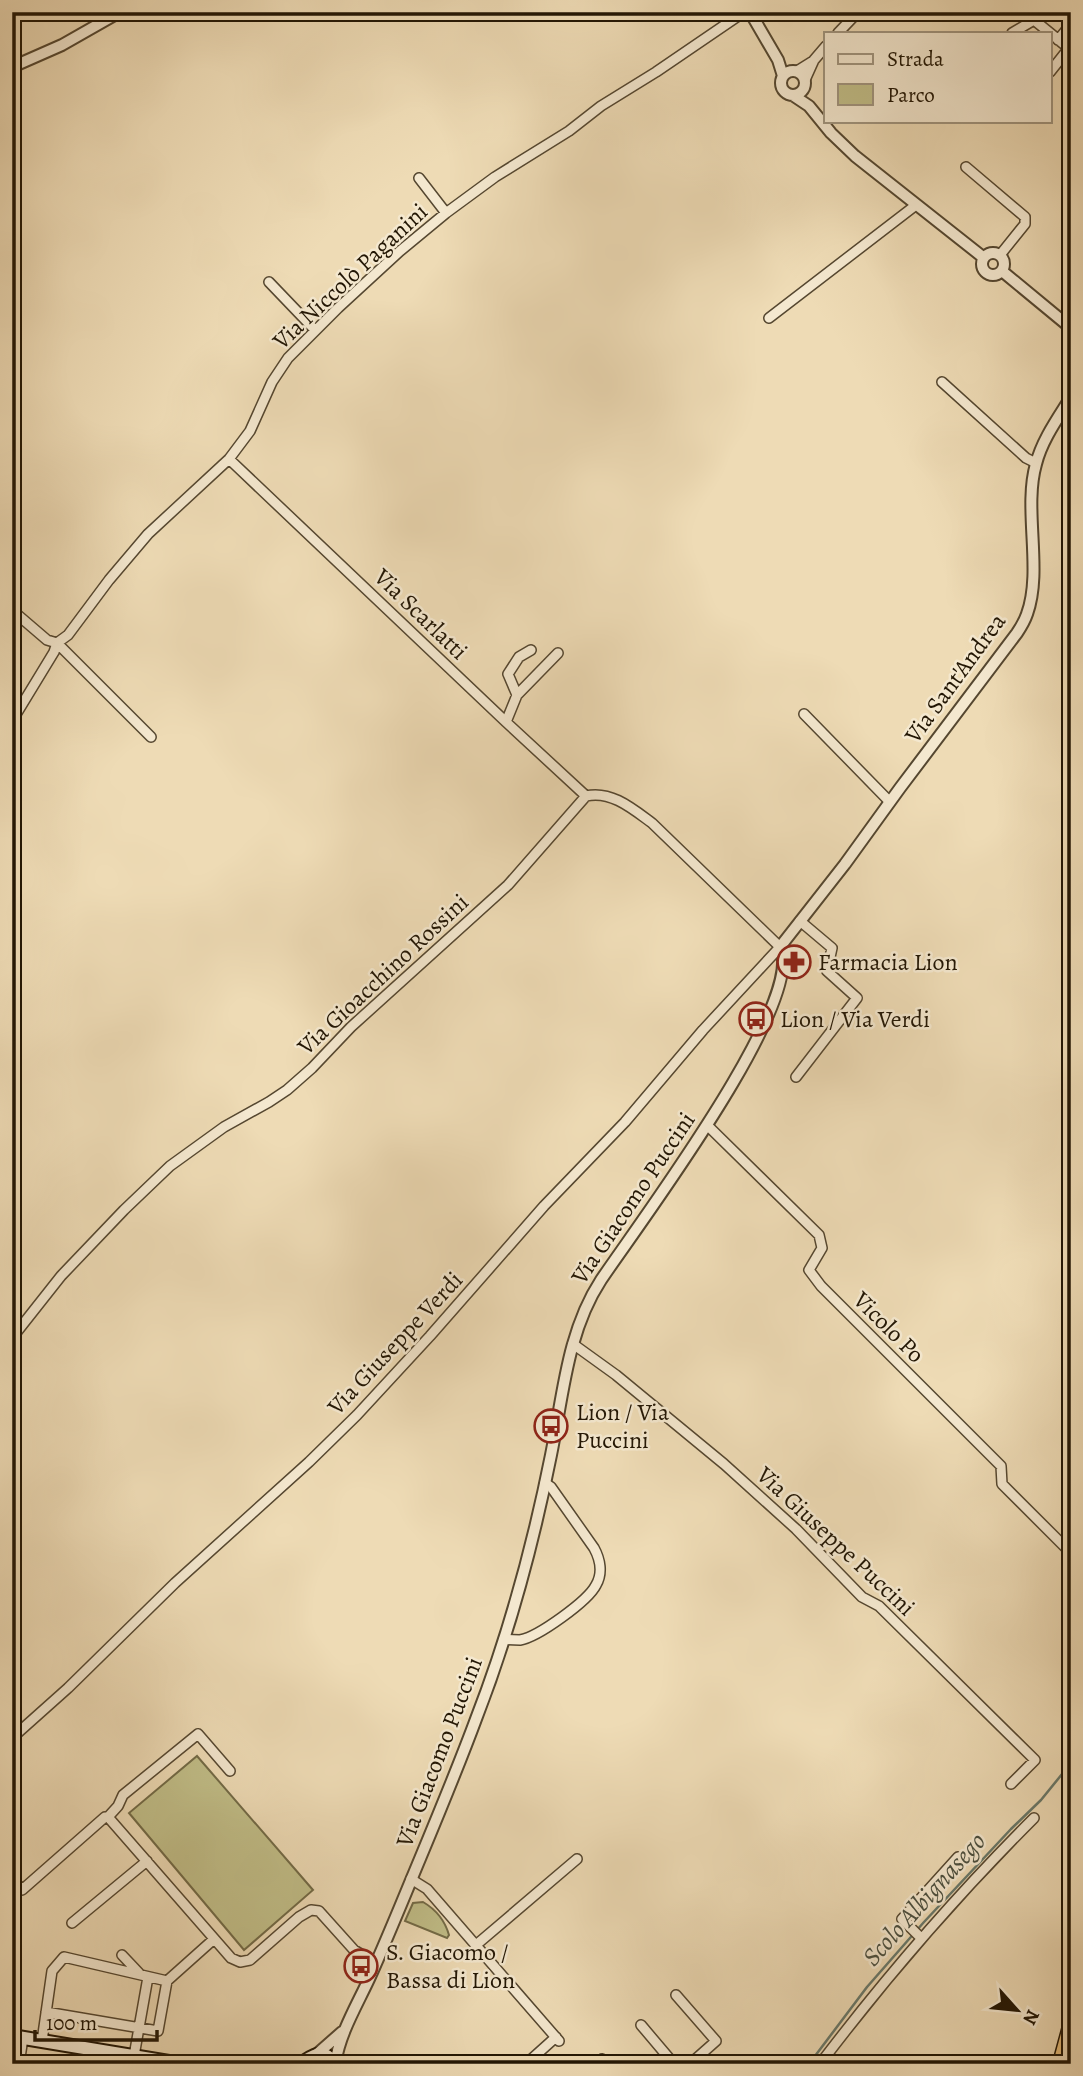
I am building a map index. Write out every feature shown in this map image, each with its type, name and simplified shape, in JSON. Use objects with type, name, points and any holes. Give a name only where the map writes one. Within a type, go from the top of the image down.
[{"type":"highway","points":[[1061,2064],[1071,2027]]},
{"type":"main road","points":[[18,2037],[110,2058],[134,2056],[181,2064]]},
{"type":"main road","points":[[303,2063],[310,2056],[317,2054],[328,2056],[335,2064]]},
{"type":"street","points":[[12,67],[62,45],[120,12]]},
{"type":"street","name":"Via Niccolò Paganini","points":[[12,721],[57,643],[68,635],[148,534],[229,459],[250,431],[279,369],[315,330],[400,251],[446,213],[495,177],[569,131],[601,106],[744,12]]},
{"type":"street","points":[[750,12],[778,60],[797,77],[809,106]]},
{"type":"street","points":[[839,32],[858,12]]},
{"type":"street","points":[[1014,32],[1034,20],[1048,32]]},
{"type":"street","points":[[1058,40],[1071,24]]},
{"type":"street","points":[[1052,35],[1070,49],[1052,70]]},
{"type":"street","points":[[824,48],[797,77],[781,83],[783,89],[809,106],[841,143],[984,258]]},
{"type":"street","points":[[794,96],[800,94],[797,77]]},
{"type":"street","points":[[966,167],[1025,217],[1025,224],[1000,255]]},
{"type":"street","points":[[419,178],[446,213]]},
{"type":"street","points":[[769,318],[916,205]]},
{"type":"street","points":[[990,254],[1000,255],[1004,261],[1002,271],[994,276],[987,274],[982,265],[984,258],[990,254]]},
{"type":"street","points":[[1002,271],[1071,328]]},
{"type":"street","points":[[269,282],[315,330]]},
{"type":"street","points":[[942,382],[1026,458],[1036,463]]},
{"type":"street","name":"Via Sant'Andrea","points":[[780,947],[845,864],[1027,616],[1033,584],[1032,485],[1036,463],[1047,436],[1071,397]]},
{"type":"street","name":"Via Scarlatti","points":[[229,459],[586,796]]},
{"type":"street","points":[[12,610],[47,640],[57,643],[151,737]]},
{"type":"street","points":[[517,695],[508,674],[519,657],[531,650]]},
{"type":"street","points":[[506,722],[517,695],[558,653]]},
{"type":"street","points":[[804,714],[890,802]]},
{"type":"street","points":[[586,796],[603,794],[636,811],[652,823],[780,947]]},
{"type":"street","name":"Via Gioacchino Rossini","points":[[12,1338],[61,1276],[170,1166],[224,1126],[287,1090],[312,1068],[351,1027],[508,885],[586,796]]},
{"type":"street","points":[[796,1077],[857,998],[827,971],[832,948],[800,922]]},
{"type":"street","name":"Via Giacomo Puccini","points":[[335,2064],[344,2031],[411,1880],[476,1720],[504,1639],[527,1558],[573,1344],[585,1307],[707,1125],[756,1042],[783,968],[784,959],[780,947]]},
{"type":"street","name":"Via Giuseppe Verdi","points":[[12,1738],[356,1415],[430,1336],[544,1206],[625,1122],[703,1030],[780,947]]},
{"type":"street","name":"Vicolo Po","points":[[707,1125],[819,1235],[822,1248],[809,1270],[821,1286],[1001,1465],[1002,1484],[1071,1553]]},
{"type":"street","name":"Via Giuseppe Puccini","points":[[573,1344],[626,1383],[765,1499],[862,1597],[879,1606],[1035,1760],[1011,1784]]},
{"type":"street","name":"Via Giacomo Puccini","points":[[504,1639],[520,1640],[544,1630],[587,1596],[596,1587],[598,1580],[599,1558],[594,1548],[551,1487],[545,1483]]},
{"type":"street","points":[[12,1878],[22,1890],[95,1825],[108,1817],[123,1795],[198,1734],[230,1772]]},
{"type":"street","points":[[108,1817],[231,1958],[240,1962],[250,1960],[299,1917],[307,1911],[316,1910],[325,1916],[354,1951],[376,1962]]},
{"type":"street","points":[[820,2064],[917,1934],[1034,1818]]},
{"type":"street","points":[[917,1934],[902,1919],[958,1857]]},
{"type":"street","points":[[476,1945],[577,1859]]},
{"type":"street","points":[[72,1923],[147,1861]]},
{"type":"street","name":"Via Giacomo Puccini","points":[[411,1880],[427,1889],[557,2039],[526,2064]]},
{"type":"street","points":[[46,2012],[158,2031],[167,1981],[214,1939]]},
{"type":"street","points":[[122,1955],[144,1976]]},
{"type":"street","points":[[42,2041],[52,1970],[64,1957],[167,1981]]},
{"type":"street","points":[[134,2056],[144,1976]]},
{"type":"street","points":[[676,1995],[716,2040],[690,2064]]},
{"type":"street","points":[[641,2025],[674,2064]]},
{"type":"street","name":"Via Giacomo Puccini","points":[[317,2054],[344,2031]]},
{"type":"street","points":[[18,2037],[19,2064]]},
{"type":"green space","points":[[197,1756],[313,1890],[244,1950],[129,1813]]},
{"type":"green space","points":[[423,1902],[442,1920],[449,1935],[447,1938],[405,1921],[413,1903]]},
{"type":"waterway","name":"Scolo Albignasego","points":[[809,2064],[867,1987],[924,1922],[1041,1800],[1071,1763]]},
{"type":"place","name":"Farmacia Lion","points":[[794,962]]},
{"type":"place","name":"Lion / Via Verdi","points":[[756,1019]]},
{"type":"place","name":"Lion / Via Puccini","points":[[551,1426]]},
{"type":"place","name":"S. Giacomo / Bassa di Lion","points":[[361,1966]]}]
